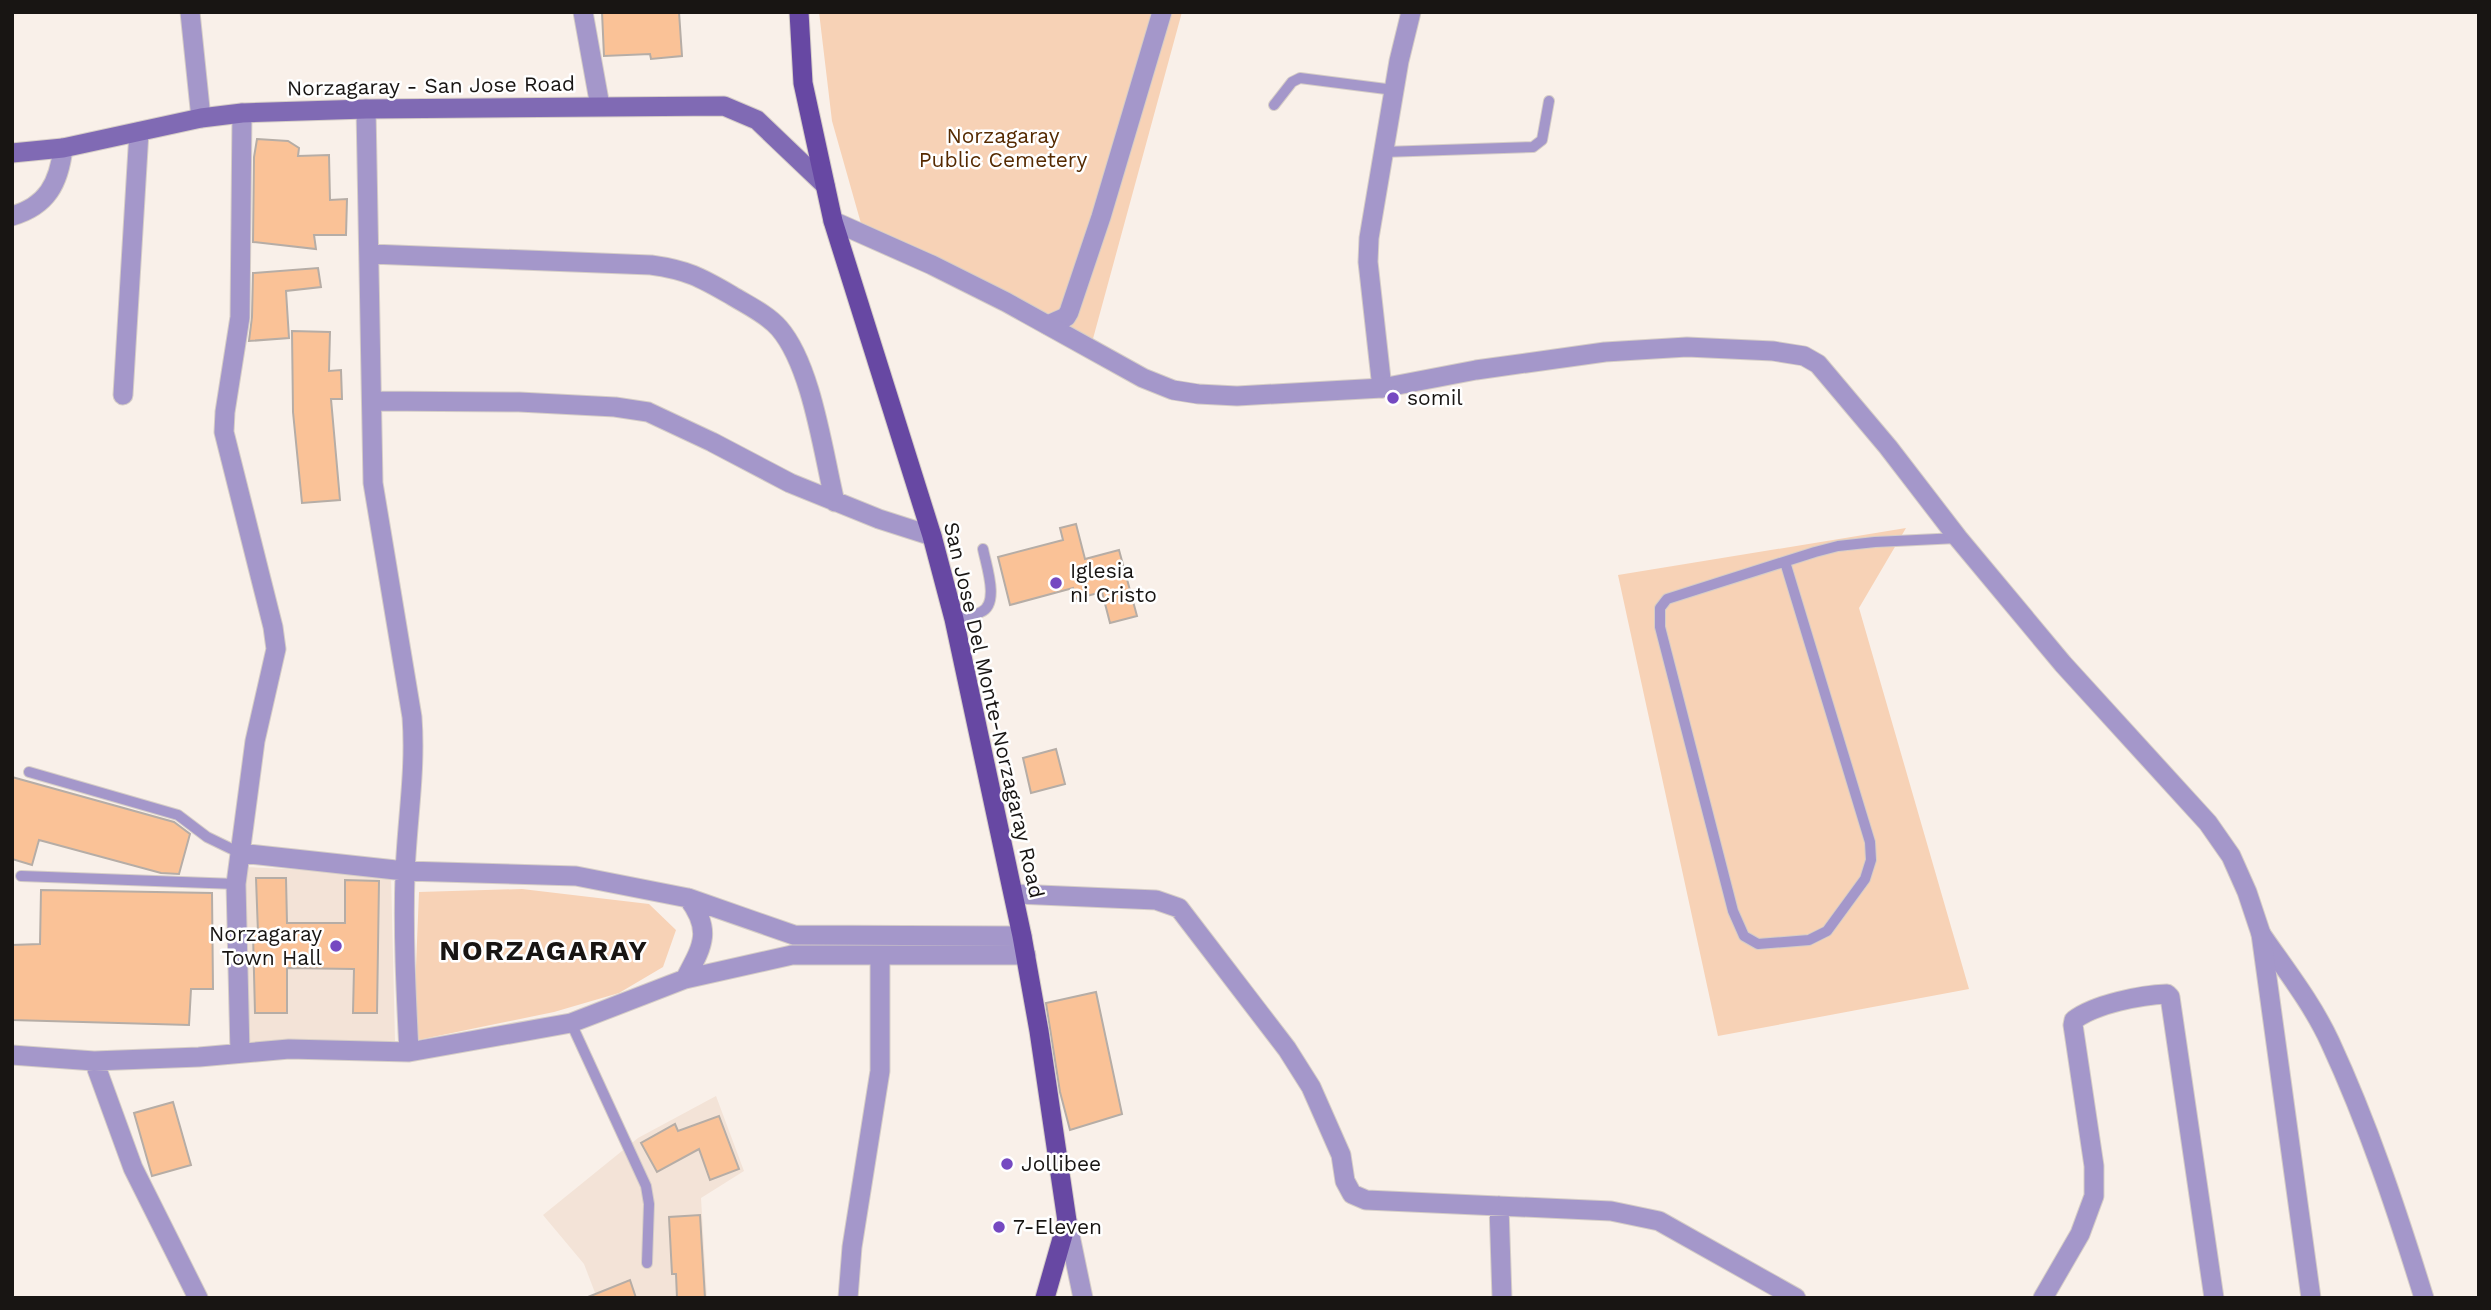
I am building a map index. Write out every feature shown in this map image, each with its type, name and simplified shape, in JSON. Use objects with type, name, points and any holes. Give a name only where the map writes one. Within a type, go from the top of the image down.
[{"type":"main road","name":"San Jose Del Monte-Norzagaray Road","points":[[799,12],[803,83],[833,221],[932,536],[954,619],[1024,945],[1067,1222]]},
{"type":"main road","name":"Norzagaray - San Jose Road","points":[[12,153],[63,148],[201,118],[242,113],[366,109],[724,106],[757,120],[825,185]]},
{"type":"main road","points":[[1045,1298],[1067,1222]]},
{"type":"street","points":[[190,12],[201,118]]},
{"type":"street","points":[[583,12],[600,106]]},
{"type":"street","points":[[1048,325],[1066,317],[1069,312],[1101,217],[1162,12]]},
{"type":"street","points":[[1382,388],[1368,262],[1369,238],[1394,90],[1411,12]]},
{"type":"street","points":[[366,109],[373,483],[414,742],[405,871],[404,954],[409,1052]]},
{"type":"street","points":[[240,1054],[236,884],[255,741],[276,649],[273,626],[224,432],[240,317],[242,113]]},
{"type":"street","points":[[123,395],[139,132]]},
{"type":"street","points":[[12,216],[28,212],[40,204],[56,181],[63,148]]},
{"type":"street","points":[[833,221],[932,265],[1143,378],[1173,390],[1198,394],[1237,396],[1382,388],[1476,370],[1605,352],[1687,347],[1804,356],[1818,364],[2063,664],[2208,823],[2231,856],[2247,892],[2260,934],[2311,1298]]},
{"type":"street","points":[[370,254],[651,265],[697,275],[764,315],[779,328],[791,346],[811,399],[835,502]]},
{"type":"street","points":[[373,401],[519,402],[615,407],[648,412],[790,483],[932,536]]},
{"type":"street","points":[[240,853],[405,871],[576,876],[688,898],[794,935],[1024,945]]},
{"type":"street","points":[[1014,894],[1156,900],[1179,908],[1287,1049],[1311,1087],[1341,1156],[1345,1181],[1352,1194],[1366,1200],[1611,1211],[1659,1221],[1796,1298]]},
{"type":"street","points":[[685,979],[703,946],[702,922],[688,898]]},
{"type":"street","points":[[2260,934],[2309,1005],[2329,1041],[2394,1204],[2424,1298]]},
{"type":"street","points":[[12,1055],[94,1061],[289,1049],[409,1052],[571,1023],[685,979],[792,955],[880,957],[1024,945]]},
{"type":"street","points":[[848,1298],[852,1247],[880,1072],[880,957]]},
{"type":"street","points":[[2043,1298],[2080,1234],[2094,1196],[2094,1166],[2074,1020],[2092,1009],[2160,994],[2170,997],[2214,1298]]},
{"type":"street","points":[[94,1061],[133,1168],[198,1298]]},
{"type":"street","points":[[1499,1206],[1502,1298]]},
{"type":"street","points":[[1067,1222],[1083,1298]]},
{"type":"lane","points":[[1275,105],[1292,82],[1300,78],[1394,90]]},
{"type":"lane","points":[[1383,152],[1532,147],[1542,140],[1549,101]]},
{"type":"lane","points":[[1785,562],[1870,842],[1871,860],[1865,879],[1827,932],[1809,940],[1758,944],[1744,936],[1732,911],[1660,627],[1660,608],[1667,599],[1785,562],[1838,546],[1958,538]]},
{"type":"lane","points":[[954,619],[984,612],[990,604],[992,592],[983,549]]},
{"type":"lane","points":[[29,772],[178,815],[206,837],[240,853]]},
{"type":"lane","points":[[22,876],[236,884]]},
{"type":"lane","points":[[571,1023],[646,1186],[649,1204],[647,1263]]},
{"type":"shaded area","points":[[245,867],[391,874],[395,1041],[249,1045]]},
{"type":"shaded area","points":[[716,1096],[744,1171],[701,1198],[707,1298],[597,1298],[584,1264],[543,1215],[638,1138]]},
{"type":"green space","name":"Norzagaray Public Cemetery","points":[[819,12],[1182,12],[1091,346],[862,227],[832,121]]},
{"type":"green space","points":[[1906,528],[1859,608],[1969,989],[1718,1036],[1618,575]]},
{"type":"green space","points":[[522,889],[649,904],[676,930],[663,967],[619,993],[554,1012],[413,1041],[419,892]]},
{"type":"building","points":[[602,12],[679,12],[682,56],[651,59],[650,54],[604,56]]},
{"type":"building","points":[[257,139],[288,141],[299,148],[298,156],[329,155],[330,200],[347,199],[346,235],[314,235],[316,249],[253,242],[254,157]]},
{"type":"building","points":[[318,268],[321,287],[286,291],[289,338],[249,341],[253,273]]},
{"type":"building","points":[[292,331],[330,332],[329,371],[341,370],[342,399],[331,399],[340,500],[302,503],[293,412]]},
{"type":"building","points":[[1076,524],[1085,559],[1119,550],[1137,616],[1110,623],[1102,592],[1075,599],[1073,588],[1010,605],[998,557],[1063,540],[1060,528]]},
{"type":"building","points":[[1056,749],[1065,784],[1031,793],[1023,758]]},
{"type":"building","points":[[12,777],[174,822],[190,834],[179,874],[161,873],[39,840],[32,865],[12,859]]},
{"type":"building","points":[[256,878],[286,878],[287,923],[345,923],[345,880],[379,881],[377,1013],[353,1013],[354,969],[287,968],[287,1013],[255,1013],[253,933],[258,933]]},
{"type":"building","points":[[41,890],[212,893],[213,989],[191,989],[189,1025],[12,1020],[12,945],[40,944]]},
{"type":"building","points":[[1096,992],[1122,1114],[1070,1130],[1060,1092],[1046,1003]]},
{"type":"building","points":[[173,1102],[191,1165],[152,1176],[134,1113]]},
{"type":"building","points":[[719,1116],[739,1169],[710,1180],[699,1149],[657,1172],[641,1143],[675,1124],[678,1131]]},
{"type":"building","points":[[700,1215],[705,1298],[677,1298],[676,1274],[672,1274],[669,1217]]},
{"type":"building","points":[[630,1280],[636,1298],[588,1298],[588,1297]]},
{"type":"place","name":"somil","points":[[1393,398]]},
{"type":"place","name":"Iglesia ni Cristo","points":[[1056,583]]},
{"type":"place","name":"Norzagaray Town Hall","points":[[336,946]]},
{"type":"place","name":"Jollibee","points":[[1007,1164]]},
{"type":"place","name":"7-Eleven","points":[[999,1227]]},
{"type":"district","name":"NORZAGARAY","points":[[544,950]]}]
